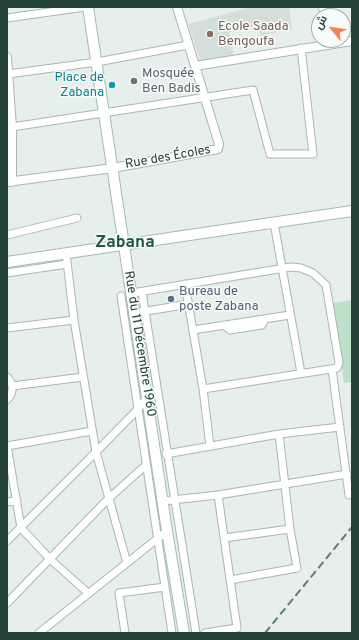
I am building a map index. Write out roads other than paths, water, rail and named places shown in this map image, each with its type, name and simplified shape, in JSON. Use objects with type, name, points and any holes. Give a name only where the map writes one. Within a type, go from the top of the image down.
[{"type":"main road","name":"Rue du 11 Décembre 1960","points":[[88,7],[124,246],[137,292],[135,313],[167,531],[184,633]]},
{"type":"main road","points":[[7,262],[124,246],[352,211]]},
{"type":"street","points":[[7,18],[85,7]]},
{"type":"street","name":"Rue des Écoles","points":[[113,168],[218,149],[219,144],[177,7]]},
{"type":"street","points":[[8,74],[97,62],[188,45]]},
{"type":"street","points":[[195,66],[311,46]]},
{"type":"street","points":[[12,127],[253,90],[270,154],[313,154],[301,48]]},
{"type":"street","points":[[7,57],[12,127],[9,182],[113,168]]},
{"type":"street","points":[[7,235],[77,218]]},
{"type":"street","points":[[274,223],[301,373]]},
{"type":"street","points":[[66,253],[74,320],[96,452],[127,563]]},
{"type":"street","points":[[7,273],[67,264]]},
{"type":"street","points":[[196,633],[166,454],[146,310],[137,292],[283,268],[296,267],[317,275],[326,285],[339,363],[337,368],[203,389]]},
{"type":"street","points":[[185,284],[203,389],[210,446]]},
{"type":"street","points":[[121,296],[137,410],[172,633]]},
{"type":"street","points":[[135,313],[188,304]]},
{"type":"street","points":[[193,330],[290,315]]},
{"type":"street","points":[[7,328],[74,320]]},
{"type":"street","points":[[332,369],[349,495]]},
{"type":"street","points":[[7,377],[12,386],[11,394],[7,400]]},
{"type":"street","points":[[12,386],[83,377]]},
{"type":"street","points":[[7,541],[96,452],[147,398]]},
{"type":"street","points":[[166,454],[279,434],[340,427]]},
{"type":"street","points":[[88,593],[51,560],[20,528],[17,500],[7,446],[92,431]]},
{"type":"street","points":[[230,580],[297,568],[290,529],[279,434]]},
{"type":"street","points":[[7,603],[51,560],[108,499],[146,465]]},
{"type":"street","points":[[163,501],[218,495],[347,474]]},
{"type":"street","points":[[205,633],[237,628],[218,495]]},
{"type":"street","points":[[7,502],[17,500]]},
{"type":"street","points":[[224,538],[290,529]]},
{"type":"street","points":[[39,633],[167,531]]},
{"type":"street","points":[[125,633],[119,593],[165,587]]},
{"type":"railway","points":[[265,633],[352,527]]},
{"type":"place","name":"Ecole Saada Bengoufa","points":[[210,34]]},
{"type":"place","name":"Mosquée Ben Badis","points":[[134,81]]},
{"type":"place","name":"Place de Zabana","points":[[112,85]]},
{"type":"place","name":"Bureau de poste Zabana","points":[[171,299]]},
{"type":"district","name":"Zabana","points":[[125,244]]}]
